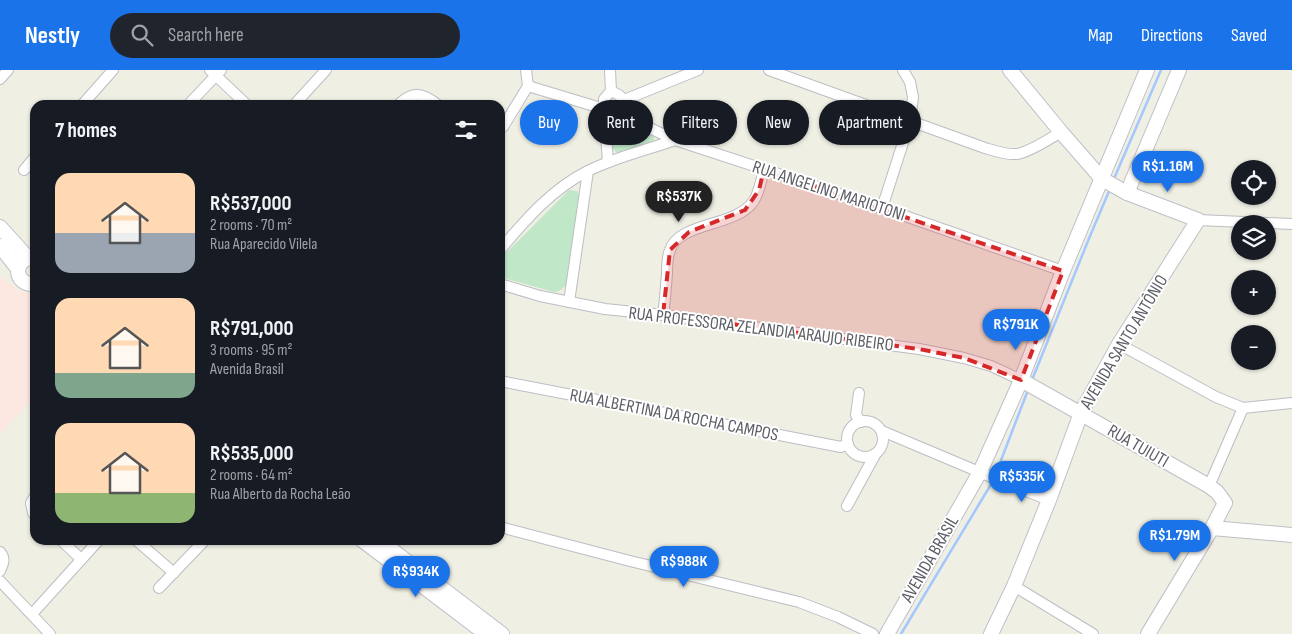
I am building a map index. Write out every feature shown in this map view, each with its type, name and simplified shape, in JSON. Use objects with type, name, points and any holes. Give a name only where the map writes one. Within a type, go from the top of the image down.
[{"type":"main road","points":[[1010,70],[1061,132],[1114,186],[1198,220]]},
{"type":"main road","name":"AVENIDA BRASIL","points":[[1114,186],[1128,112],[1147,70]]},
{"type":"main road","name":"AVENIDA BRASIL","points":[[887,634],[984,474],[1024,381],[1063,271],[1114,186],[1179,70]]},
{"type":"main road","name":"AVENIDA SANTO ANTÔNIO","points":[[991,634],[1014,586],[1049,500],[1081,413],[1119,344],[1198,220]]},
{"type":"main road","points":[[0,227],[30,256]]},
{"type":"main road","points":[[0,246],[18,269]]},
{"type":"main road","points":[[30,259],[20,263],[18,269],[19,276],[23,282],[30,284]]},
{"type":"main road","name":"RUA TUIUTI","points":[[1024,381],[1217,492],[1225,503],[1212,528]]},
{"type":"main road","points":[[1148,634],[1212,528],[1292,534]]},
{"type":"main road","points":[[369,545],[486,634]]},
{"type":"main road","points":[[386,545],[502,634]]},
{"type":"street","points":[[0,79],[8,70]]},
{"type":"street","points":[[86,100],[113,70]]},
{"type":"street","points":[[299,100],[326,70]]},
{"type":"street","points":[[505,124],[528,86],[526,70]]},
{"type":"street","points":[[604,100],[611,91],[610,70]]},
{"type":"street","points":[[624,100],[698,70]]},
{"type":"street","points":[[769,70],[852,100]]},
{"type":"street","points":[[903,70],[910,82],[913,100]]},
{"type":"street","points":[[192,100],[215,72],[242,100]]},
{"type":"street","points":[[528,86],[588,104]]},
{"type":"street","name":"RUA ANGELINO MARIOTONI","points":[[611,91],[624,100]]},
{"type":"street","points":[[404,100],[413,94],[421,95],[431,100]]},
{"type":"street","points":[[921,125],[1005,154],[1018,154],[1061,132]]},
{"type":"street","points":[[505,244],[521,225],[547,200],[571,181],[608,162],[663,144]]},
{"type":"street","points":[[607,145],[608,162]]},
{"type":"street","name":"RUA ANGELINO MARIOTONI","points":[[690,145],[882,208],[1063,271]]},
{"type":"street","points":[[882,208],[902,145]]},
{"type":"street","points":[[24,170],[30,163]]},
{"type":"street","points":[[663,315],[670,250],[676,240],[689,232],[731,218],[745,210],[753,202],[759,190],[764,169]]},
{"type":"street","points":[[569,302],[588,171]]},
{"type":"street","points":[[1198,220],[1292,224]]},
{"type":"street","name":"RUA PROFESSORA ZELANDIA ARAUJO RIBEIRO","points":[[505,286],[540,296],[605,309],[663,315],[919,350],[964,358],[991,366],[1024,381]]},
{"type":"street","points":[[1119,344],[1216,397],[1243,408],[1292,404]]},
{"type":"street","name":"RUA ALBERTINA DA ROCHA CAMPOS","points":[[505,382],[841,447],[848,444]]},
{"type":"street","points":[[859,393],[856,415],[861,422]]},
{"type":"street","points":[[1209,486],[1243,408]]},
{"type":"street","points":[[876,453],[871,456],[860,456],[851,449],[848,444],[851,428],[861,422],[873,423],[882,431],[1049,500]]},
{"type":"street","points":[[847,506],[883,443],[882,431]]},
{"type":"street","points":[[505,529],[799,602],[838,617],[873,634]]},
{"type":"street","points":[[66,545],[81,559]]},
{"type":"street","points":[[32,614],[94,545]]},
{"type":"street","points":[[142,545],[174,572]]},
{"type":"street","points":[[159,588],[200,545]]},
{"type":"street","points":[[0,552],[4,560],[0,571]]},
{"type":"street","points":[[0,581],[50,634]]},
{"type":"street","points":[[1014,586],[1093,634]]},
{"type":"highlighted area","points":[[764,169],[1063,271],[1021,380],[964,358],[919,349],[663,315],[670,250],[689,232],[745,210],[759,190]]},
{"type":"shaded area","points":[[0,276],[17,290],[30,294],[30,401],[0,434]]},
{"type":"green space","points":[[611,145],[643,145],[619,154]]},
{"type":"green space","points":[[569,190],[577,191],[580,196],[567,285],[554,292],[507,279],[505,277],[505,254]]},
{"type":"waterway","points":[[1113,181],[1161,70]]},
{"type":"waterway","points":[[1032,380],[1110,189]]},
{"type":"waterway","points":[[995,476],[1028,390]]},
{"type":"waterway","points":[[901,634],[993,481]]}]
